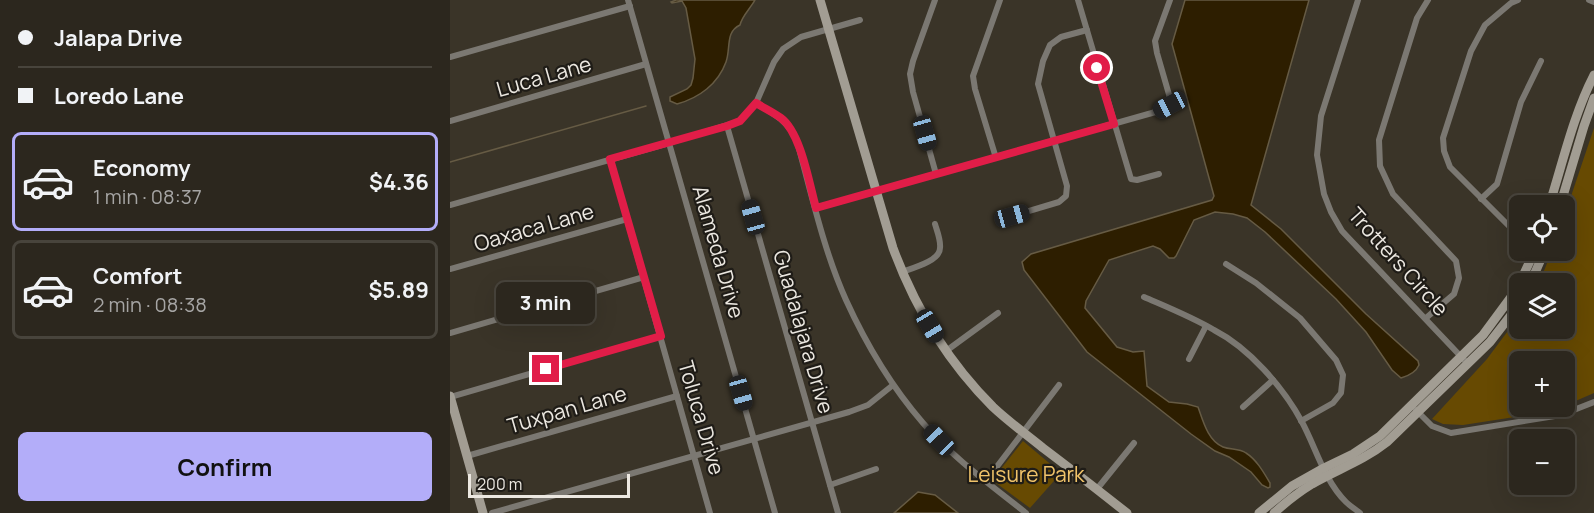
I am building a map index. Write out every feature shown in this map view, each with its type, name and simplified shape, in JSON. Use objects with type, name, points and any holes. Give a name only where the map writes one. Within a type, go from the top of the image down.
[{"type":"main road","points":[[820,0],[876,192],[902,272],[919,309],[946,351],[993,407],[1127,513]]},
{"type":"main road","points":[[1552,195],[1575,123],[1594,75]]},
{"type":"main road","points":[[1563,195],[1594,98]]},
{"type":"main road","points":[[1465,360],[1517,289],[1529,261]]},
{"type":"main road","points":[[1259,513],[1292,486],[1372,454],[1387,442],[1415,409],[1465,360],[1490,342],[1509,318]]},
{"type":"main road","points":[[450,396],[483,513]]},
{"type":"main road","points":[[1274,513],[1326,472]]},
{"type":"street","points":[[935,0],[910,74],[936,174]]},
{"type":"street","points":[[996,158],[973,76],[1000,0]]},
{"type":"street","points":[[1078,0],[1131,179],[1137,180],[1159,174]]},
{"type":"street","points":[[816,208],[1159,111],[1170,105],[1155,41],[1169,0]]},
{"type":"street","name":"Trotters Circle","points":[[1358,0],[1321,116],[1317,155],[1324,194],[1342,231],[1465,360]]},
{"type":"street","points":[[1426,318],[1454,294],[1459,278],[1456,261],[1393,194],[1380,166],[1379,140],[1417,18],[1428,0]]},
{"type":"street","points":[[1509,226],[1450,167],[1443,151],[1443,138],[1471,51],[1485,26],[1504,8],[1518,0]]},
{"type":"street","points":[[1589,0],[1594,2]]},
{"type":"street","points":[[450,57],[629,3]]},
{"type":"street","name":"Alameda Drive","points":[[629,3],[775,513]]},
{"type":"street","points":[[450,205],[740,121],[756,103],[774,62],[783,49],[801,37],[860,20]]},
{"type":"street","points":[[1012,216],[1059,202],[1066,196],[1067,186],[1038,84],[1043,61],[1050,45],[1061,37],[1087,30]]},
{"type":"street","points":[[1481,199],[1497,184],[1521,102],[1541,61]]},
{"type":"street","name":"Luca Lane","points":[[450,121],[646,64]]},
{"type":"street","points":[[756,103],[781,118],[796,138],[830,256],[845,298],[867,343],[893,385],[924,424],[954,455],[1026,513]]},
{"type":"street","name":"Guadalajara Drive","points":[[727,126],[838,513]]},
{"type":"street","name":"Toluca Drive","points":[[610,159],[710,513]]},
{"type":"street","name":"Oaxaca Lane","points":[[450,269],[627,219]]},
{"type":"street","points":[[902,272],[930,261],[939,254],[940,246],[935,224]]},
{"type":"street","points":[[1226,264],[1256,283],[1300,318],[1336,360],[1343,375],[1341,393],[1333,403],[1301,421]]},
{"type":"street","points":[[450,333],[644,277]]},
{"type":"street","points":[[1144,297],[1216,330],[1246,352],[1290,402],[1326,472],[1346,502],[1360,513]]},
{"type":"street","points":[[946,351],[998,313]]},
{"type":"street","points":[[1190,358],[1206,326]]},
{"type":"street","points":[[450,396],[661,336]]},
{"type":"street","points":[[1243,407],[1273,380]]},
{"type":"street","points":[[492,513],[849,412],[868,405],[893,385]]},
{"type":"street","points":[[986,481],[1059,386]]},
{"type":"street","name":"Tuxpan Lane","points":[[467,456],[677,396]]},
{"type":"street","points":[[1415,409],[1432,426],[1451,433],[1561,415],[1594,402]]},
{"type":"street","points":[[1097,489],[1134,442]]},
{"type":"street","points":[[830,485],[876,469]]},
{"type":"green space","points":[[1594,128],[1594,393],[1575,401],[1575,351],[1509,351],[1509,417],[1514,417],[1463,425],[1443,424],[1432,419],[1487,359],[1509,329],[1509,339],[1575,339],[1575,273],[1543,273],[1548,261],[1575,261],[1575,195],[1571,195]]},
{"type":"green space","name":"Leisure Park","points":[[1023,441],[1061,473],[1030,508],[992,480]]},
{"type":"shaded area","points":[[676,0],[755,0],[740,25],[730,36],[726,62],[718,77],[700,94],[677,104],[670,101],[670,97],[691,85],[695,59],[686,8],[682,1],[671,2]]},
{"type":"shaded area","points":[[1185,0],[1309,0],[1251,205],[1281,229],[1366,314],[1418,361],[1419,365],[1412,373],[1401,378],[1392,370],[1366,332],[1336,299],[1247,218],[1215,212],[1194,220],[1174,258],[1169,258],[1153,246],[1109,260],[1086,301],[1085,308],[1117,347],[1133,352],[1144,351],[1147,386],[1169,402],[1198,407],[1213,440],[1223,447],[1241,450],[1250,456],[1270,483],[1268,488],[1262,485],[1251,472],[1191,434],[1087,352],[1024,270],[1022,262],[1031,254],[1212,200],[1214,196],[1172,44]]},
{"type":"shaded area","points":[[918,492],[935,495],[958,513],[894,513]]},
{"type":"waterway","points":[[450,162],[646,106]]},
{"type":"route","points":[[546,369],[661,336],[610,159],[727,126],[740,121],[756,103],[781,118],[790,127],[796,138],[816,208],[1114,124],[1097,68]]}]
